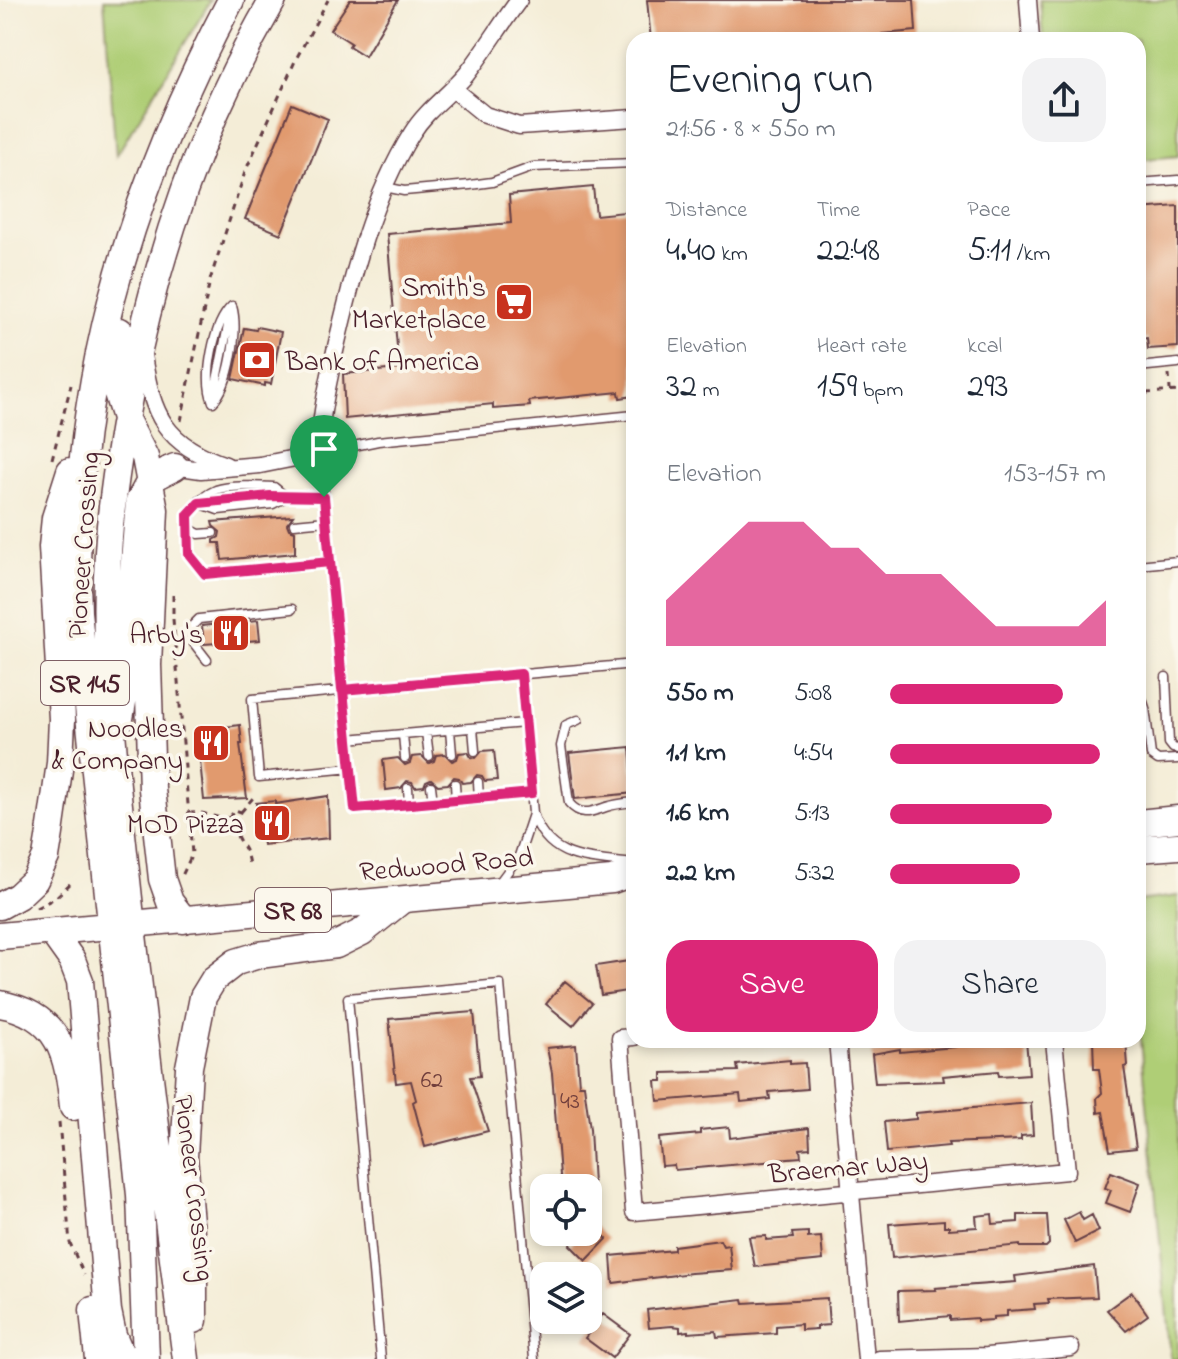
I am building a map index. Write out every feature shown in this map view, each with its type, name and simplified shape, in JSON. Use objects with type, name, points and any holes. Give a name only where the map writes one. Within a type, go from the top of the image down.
[{"type":"main road","name":"Pioneer Crossing","points":[[189,1359],[121,926],[78,612],[77,525],[83,438],[103,334],[134,225],[176,110],[231,0]]},
{"type":"main road","name":"Pioneer Crossing","points":[[146,1359],[140,1195],[106,651],[113,491],[132,430],[141,335],[161,257],[191,170],[225,92],[273,0]]},
{"type":"main road","points":[[184,920],[170,902],[162,879],[149,755],[148,665],[155,527],[151,479],[117,393],[115,352],[207,44]]},
{"type":"main road","points":[[0,906],[18,896],[35,880],[46,857],[60,763],[62,719],[52,547],[58,507],[83,438]]},
{"type":"main road","points":[[112,747],[130,663],[137,510],[142,492],[151,479],[175,467]]},
{"type":"main road","points":[[1146,822],[1178,819]]},
{"type":"main road","points":[[1146,848],[1178,846]]},
{"type":"main road","name":"Redwood Road","points":[[0,936],[626,881]]},
{"type":"main road","points":[[189,1359],[195,1292],[184,1157],[185,1119],[189,1067],[203,997],[214,979],[236,962],[259,955],[336,945],[362,932],[402,900]]},
{"type":"main road","points":[[52,932],[72,960],[80,981],[108,1311],[123,1359]]},
{"type":"main road","points":[[0,1004],[22,1010],[43,1022],[58,1039],[67,1060],[98,1359]]},
{"type":"street","points":[[132,430],[157,460],[175,467],[201,470],[260,465],[320,453],[322,415],[344,313],[355,270],[385,187],[412,133],[476,61],[519,0]]},
{"type":"street","points":[[1028,0],[1030,32]]},
{"type":"street","points":[[453,89],[485,115],[519,126],[626,119]]},
{"type":"street","points":[[141,335],[152,402],[161,422],[174,438],[190,449],[231,466]]},
{"type":"street","name":"Braemar Way","points":[[627,1048],[634,1212],[1067,1171],[1055,1048]]},
{"type":"street","points":[[838,1048],[866,1359]]},
{"type":"street","points":[[879,1359],[987,1356],[1071,1348]]},
{"type":"lane","points":[[385,187],[404,191],[470,185],[492,182],[533,167],[626,163]]},
{"type":"lane","points":[[1146,182],[1178,180]]},
{"type":"lane","points":[[232,306],[235,328],[224,385],[213,402],[208,380],[214,346],[219,325],[232,306]]},
{"type":"lane","points":[[1146,366],[1178,363]]},
{"type":"lane","points":[[532,793],[355,809],[320,453],[378,441],[626,416]]},
{"type":"lane","points":[[324,497],[270,496],[199,503],[188,515],[189,554],[205,574],[330,562]]},
{"type":"lane","points":[[294,524],[326,521]]},
{"type":"lane","points":[[190,529],[199,534],[213,533]]},
{"type":"lane","points":[[1146,564],[1178,561]]},
{"type":"lane","points":[[207,660],[193,642],[192,626],[199,619],[292,609]]},
{"type":"lane","points":[[351,768],[259,777],[252,699],[626,665]]},
{"type":"lane","points":[[491,891],[519,856],[533,813],[521,674]]},
{"type":"lane","points":[[1166,677],[1170,725],[1168,739],[1170,746],[1178,749]]},
{"type":"lane","points":[[578,720],[566,725],[561,737],[569,803],[579,812],[588,813],[626,803]]},
{"type":"lane","points":[[1146,720],[1151,755],[1158,760],[1178,759]]},
{"type":"lane","points":[[348,739],[525,723]]},
{"type":"lane","points":[[473,728],[475,751]]},
{"type":"lane","points":[[450,730],[452,754]]},
{"type":"lane","points":[[426,732],[429,756]]},
{"type":"lane","points":[[403,734],[405,758]]},
{"type":"lane","points":[[478,782],[479,798]]},
{"type":"lane","points":[[455,784],[456,800]]},
{"type":"lane","points":[[431,786],[433,802]]},
{"type":"lane","points":[[408,788],[409,804]]},
{"type":"lane","points":[[533,813],[545,838],[565,853],[626,863]]},
{"type":"lane","points":[[381,1359],[348,998],[500,984],[534,1359]]},
{"type":"path","points":[[180,433],[210,280],[245,172],[296,59],[328,0]]},
{"type":"path","points":[[1169,374],[1170,391]]},
{"type":"path","points":[[1146,393],[1178,391]]},
{"type":"path","points":[[173,589],[192,854],[182,876]]},
{"type":"path","points":[[236,827],[241,812],[253,798]]},
{"type":"path","points":[[189,813],[205,812],[219,819],[229,818],[235,810],[241,812]]},
{"type":"path","points":[[229,818],[236,827],[238,838],[246,846],[249,865]]},
{"type":"path","points":[[58,1122],[70,1243],[92,1294]]},
{"type":"green space","points":[[104,0],[211,0],[116,156]]},
{"type":"green space","points":[[1040,0],[1178,0],[1178,156],[1146,159],[1146,32],[1042,32]]},
{"type":"green space","points":[[1178,896],[1178,1359],[1171,1359],[1142,1048],[1146,1048],[1146,900]]},
{"type":"building","points":[[350,0],[398,0],[365,56],[330,30]]},
{"type":"building","points":[[647,0],[914,0],[916,31],[905,32],[650,32]]},
{"type":"building","points":[[292,104],[328,119],[281,234],[245,219]]},
{"type":"building","name":"Smith's Marketplace","points":[[593,187],[596,215],[626,212],[626,397],[620,398],[619,392],[529,401],[530,406],[493,409],[493,404],[345,419],[343,374],[399,369],[387,234],[511,223],[509,195]]},
{"type":"building","points":[[1178,206],[1178,347],[1148,349],[1146,208]]},
{"type":"building","name":"Bank of America","points":[[257,327],[281,332],[271,384],[265,383],[265,386],[233,379],[244,328],[256,330]]},
{"type":"building","points":[[293,516],[287,524],[289,529],[295,531],[295,553],[222,560],[220,543],[214,543],[220,532],[212,522]]},
{"type":"building","name":"Arby's","points":[[258,620],[260,640],[204,644],[202,626]]},
{"type":"building","points":[[240,725],[247,798],[204,800],[197,731]]},
{"type":"building","points":[[626,747],[626,794],[575,799],[569,753]]},
{"type":"building","points":[[494,750],[497,780],[485,781],[477,775],[471,782],[462,783],[454,777],[448,784],[438,785],[431,779],[424,786],[415,787],[407,781],[401,788],[386,790],[383,760],[398,758],[405,765],[410,763],[412,757],[422,756],[429,763],[434,761],[436,755],[445,754],[452,761],[457,759],[459,753],[468,752],[476,758],[482,751]]},
{"type":"building","points":[[328,796],[329,838],[263,845],[256,803],[275,801],[275,804]]},
{"type":"building","points":[[626,961],[626,991],[601,995],[596,966]]},
{"type":"building","points":[[565,981],[592,1003],[573,1026],[546,1004]]},
{"type":"building","points":[[474,1012],[480,1076],[470,1077],[488,1131],[425,1147],[413,1102],[416,1100],[411,1081],[396,1083],[389,1019]]},
{"type":"building","points":[[576,1045],[579,1085],[584,1085],[590,1129],[592,1174],[560,1174],[552,1073],[547,1048]]},
{"type":"building","points":[[944,1048],[1027,1048],[1029,1074],[999,1076],[998,1071],[943,1076],[944,1081],[875,1083],[872,1054],[900,1049],[900,1052]]},
{"type":"building","points":[[1093,1048],[1127,1048],[1128,1066],[1124,1067],[1136,1148],[1110,1151],[1103,1112],[1098,1113],[1097,1098],[1102,1093],[1099,1069],[1094,1069]]},
{"type":"building","points":[[790,1060],[790,1064],[805,1063],[807,1089],[769,1092],[770,1099],[741,1102],[740,1094],[658,1101],[656,1081],[662,1081],[662,1073],[738,1071],[737,1065]]},
{"type":"building","points":[[1031,1103],[1033,1135],[1021,1136],[1021,1140],[948,1143],[949,1146],[887,1152],[884,1122],[916,1119],[916,1113]]},
{"type":"building","points":[[729,1127],[730,1138],[809,1128],[810,1148],[800,1149],[801,1157],[776,1161],[675,1170],[674,1165],[662,1166],[659,1138],[700,1134],[700,1130]]},
{"type":"building","points":[[1111,1172],[1140,1183],[1130,1212],[1106,1203],[1111,1190],[1105,1188]]},
{"type":"building","points":[[1079,1212],[1083,1220],[1092,1215],[1099,1231],[1075,1243],[1064,1220]]},
{"type":"building","points":[[992,1214],[993,1224],[1018,1222],[1018,1215],[1047,1215],[1049,1244],[1046,1247],[1020,1245],[892,1258],[889,1224],[944,1220],[944,1226],[949,1226],[949,1229],[977,1227],[976,1216]]},
{"type":"building","points":[[808,1232],[808,1238],[821,1237],[823,1260],[755,1267],[749,1237],[766,1236],[766,1240],[793,1238],[792,1233]]},
{"type":"building","points":[[720,1240],[723,1246],[729,1245],[732,1270],[613,1283],[611,1256],[674,1250],[674,1246]]},
{"type":"building","points":[[571,1246],[600,1246],[586,1261]]},
{"type":"building","points":[[1094,1266],[1097,1297],[1048,1299],[1049,1303],[1034,1304],[1035,1309],[1007,1311],[1007,1316],[993,1317],[993,1320],[950,1320],[950,1316],[899,1321],[898,1291],[1016,1282],[1015,1276]]},
{"type":"building","points":[[1132,1292],[1148,1315],[1126,1331],[1107,1310]]},
{"type":"building","points":[[827,1298],[829,1325],[817,1326],[817,1329],[801,1330],[801,1324],[776,1326],[776,1333],[717,1337],[716,1331],[688,1333],[680,1332],[680,1327],[649,1328],[647,1310],[743,1299],[744,1303]]},
{"type":"building","points":[[602,1315],[630,1334],[612,1358],[585,1338],[588,1334],[602,1334]]},
{"type":"place","name":"Smith's Marketplace","points":[[514,302]]},
{"type":"place","name":"Bank of America","points":[[257,360]]},
{"type":"place","name":"Arby's","points":[[231,633]]},
{"type":"place","name":"Noodles & Company","points":[[211,743]]},
{"type":"place","name":"MOD Pizza","points":[[272,823]]},
{"type":"route","points":[[324,497],[270,496],[199,503],[188,515],[189,554],[205,574],[330,562],[342,690],[355,809],[532,793],[521,674],[342,690],[324,497]]}]
